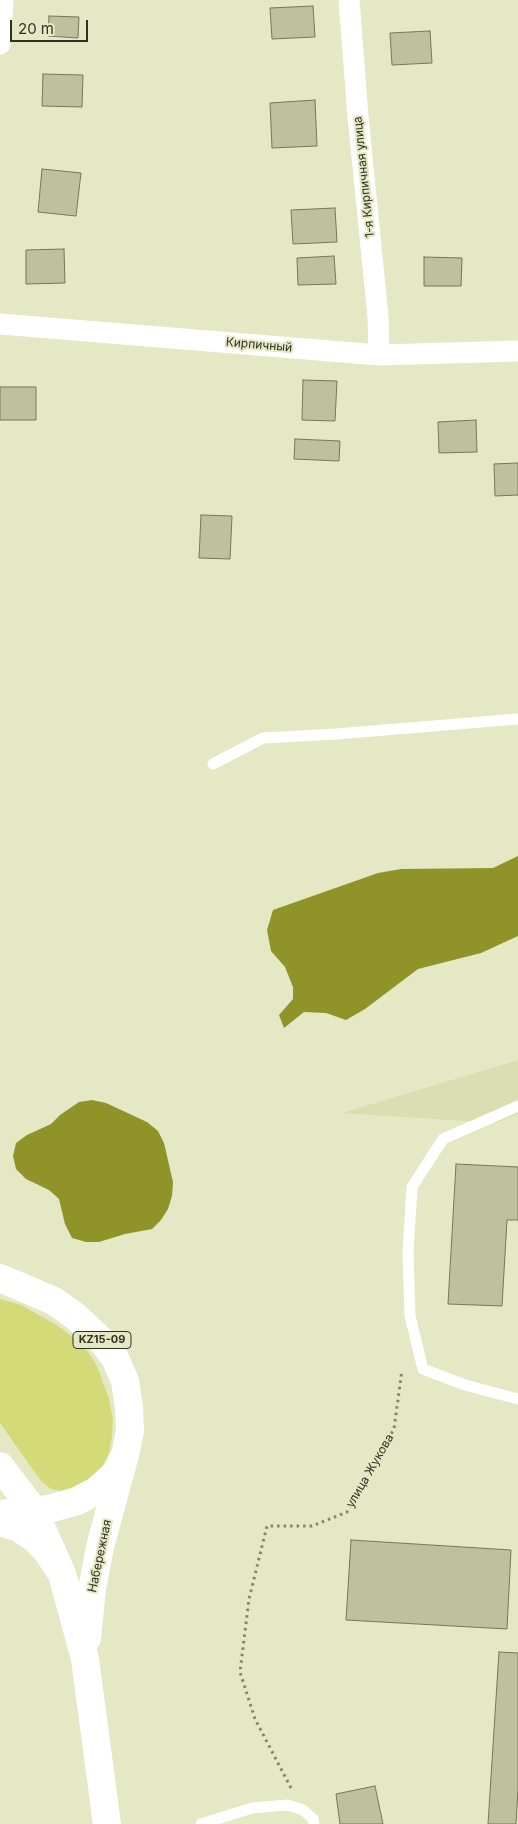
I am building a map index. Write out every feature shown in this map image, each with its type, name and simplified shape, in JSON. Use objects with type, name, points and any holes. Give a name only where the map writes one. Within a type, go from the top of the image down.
[{"type":"main road","name":"KZ15-09","points":[[0,1278],[54,1301],[90,1328],[102,1340],[125,1381],[130,1430],[125,1455],[115,1474],[96,1492],[71,1503],[34,1512],[0,1514]]},
{"type":"main road","points":[[0,1290],[54,1301]]},
{"type":"main road","name":"Набережная","points":[[85,1659],[91,1599],[100,1547],[125,1455]]},
{"type":"main road","name":"Набережная","points":[[0,1466],[34,1512],[62,1574],[85,1659],[107,1824]]},
{"type":"main road","points":[[0,1522],[19,1528],[34,1538],[46,1550],[62,1574]]},
{"type":"street","points":[[0,44],[3,0]]},
{"type":"street","name":"1-я Кирпичная улица","points":[[348,0],[378,317],[379,355]]},
{"type":"street","name":"Кирпичный","points":[[0,324],[379,355],[518,351]]},
{"type":"lane","points":[[213,764],[263,738],[336,734],[518,718]]},
{"type":"lane","points":[[518,1106],[443,1139],[412,1187],[408,1252],[410,1316],[423,1369],[465,1385],[518,1400]]},
{"type":"lane","points":[[201,1824],[252,1808],[288,1805],[304,1810],[314,1824]]},
{"type":"path","name":"улица Жукова","points":[[304,1810],[255,1719],[240,1672],[249,1599],[267,1526],[312,1526],[347,1512],[394,1428],[403,1363]]},
{"type":"shaded area","points":[[518,856],[518,936],[481,953],[418,969],[365,1009],[346,1020],[326,1013],[304,1012],[284,1028],[279,1015],[293,999],[293,987],[285,967],[271,951],[267,930],[273,910],[378,873],[401,869],[493,868]]},
{"type":"shaded area","points":[[518,1060],[518,1114],[495,1123],[342,1113]]},
{"type":"shaded area","points":[[92,1100],[106,1103],[147,1122],[158,1131],[164,1143],[173,1182],[172,1196],[168,1209],[152,1229],[125,1234],[99,1242],[86,1242],[72,1238],[65,1224],[59,1199],[49,1190],[26,1179],[16,1169],[13,1156],[16,1143],[27,1135],[51,1124],[60,1115],[79,1102]]},
{"type":"green space","points":[[0,1299],[21,1305],[58,1326],[88,1352],[97,1366],[109,1399],[113,1420],[112,1436],[109,1453],[101,1469],[87,1485],[62,1491],[51,1489],[41,1481],[0,1423]]},
{"type":"building","points":[[313,6],[315,37],[272,39],[270,8]]},
{"type":"building","points":[[49,16],[79,17],[78,38],[48,36]]},
{"type":"building","points":[[430,31],[432,63],[392,65],[390,33]]},
{"type":"building","points":[[43,74],[83,75],[82,107],[42,106]]},
{"type":"building","points":[[315,100],[317,146],[272,148],[270,103]]},
{"type":"building","points":[[42,169],[81,173],[76,216],[38,212]]},
{"type":"building","points":[[335,208],[337,242],[293,244],[291,210]]},
{"type":"building","points":[[64,249],[65,283],[26,284],[26,250]]},
{"type":"building","points":[[334,256],[336,284],[298,285],[297,258]]},
{"type":"building","points":[[424,257],[462,258],[461,286],[424,286]]},
{"type":"building","points":[[303,380],[337,381],[335,421],[302,420]]},
{"type":"building","points":[[0,387],[36,387],[36,420],[0,420]]},
{"type":"building","points":[[476,420],[477,452],[439,453],[438,422]]},
{"type":"building","points":[[295,439],[340,441],[339,461],[294,459]]},
{"type":"building","points":[[518,463],[518,495],[495,496],[494,464]]},
{"type":"building","points":[[201,515],[232,516],[230,559],[199,558]]},
{"type":"building","points":[[456,1164],[518,1167],[518,1220],[507,1220],[502,1306],[448,1304]]},
{"type":"building","points":[[351,1540],[511,1550],[507,1629],[346,1620]]},
{"type":"building","points":[[499,1652],[518,1653],[518,1789],[516,1824],[488,1824]]},
{"type":"building","points":[[375,1786],[383,1824],[340,1824],[336,1794]]}]
